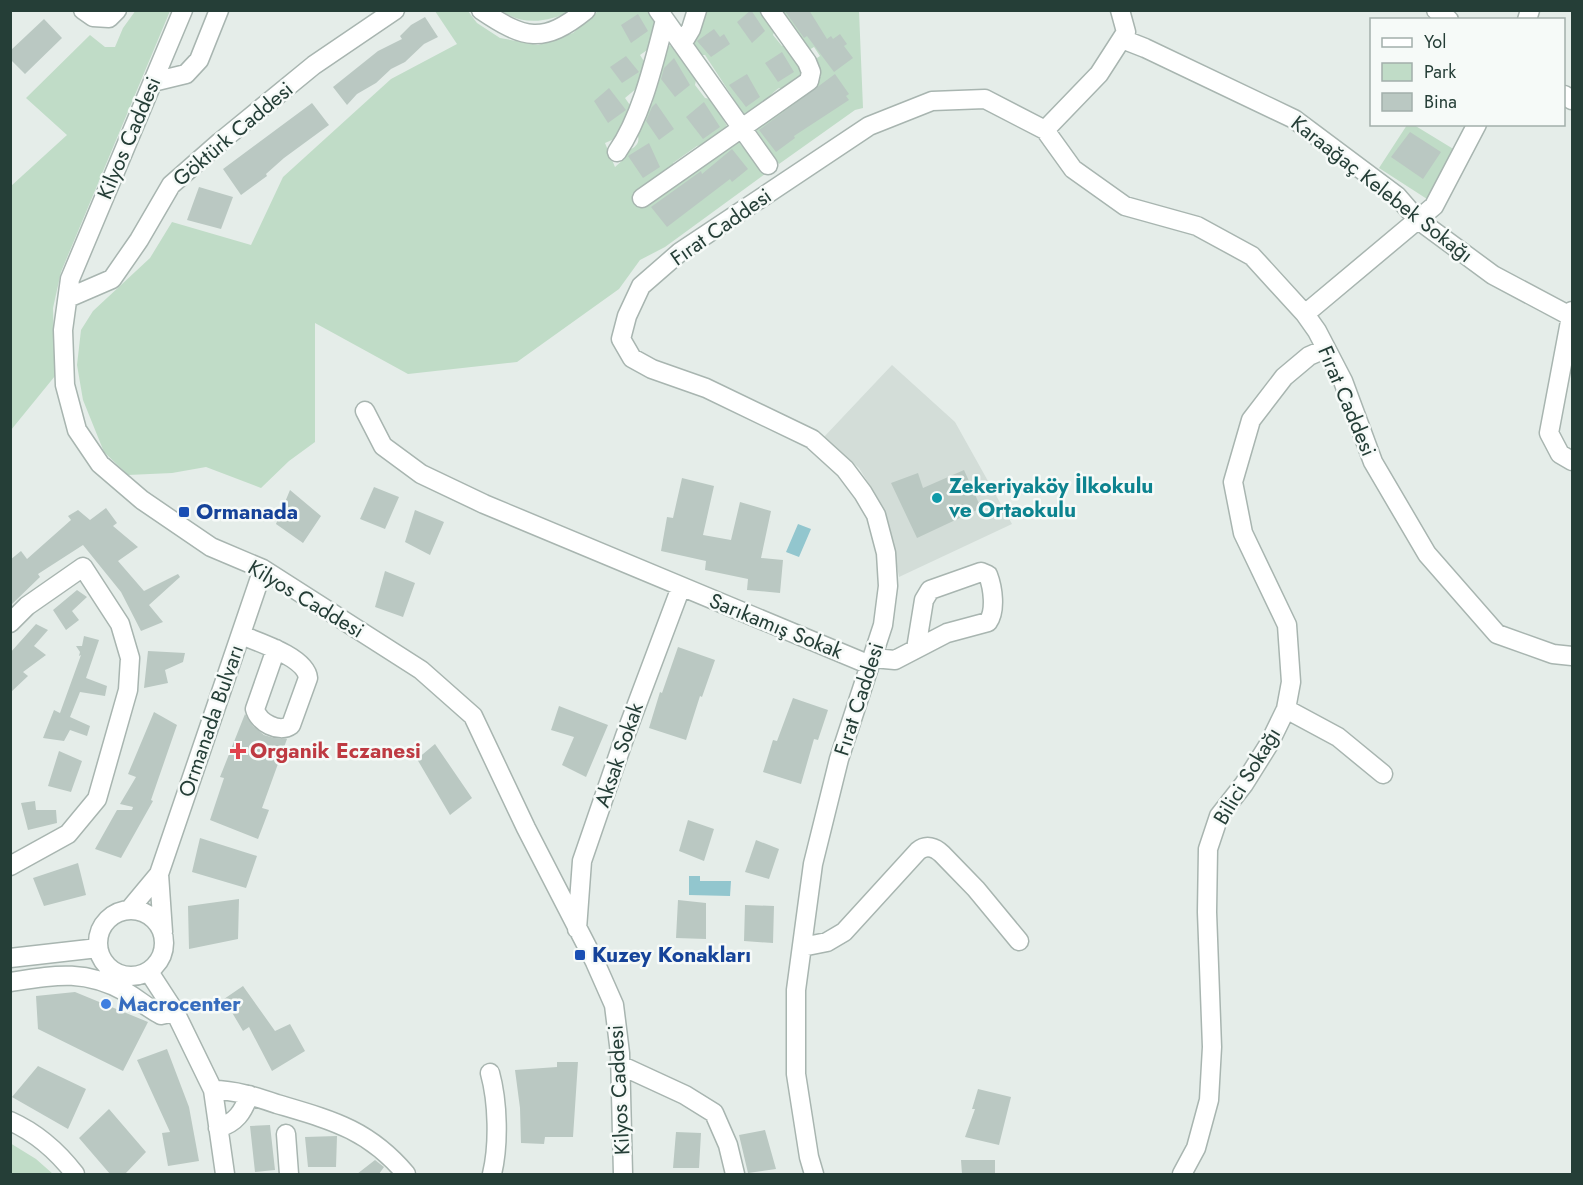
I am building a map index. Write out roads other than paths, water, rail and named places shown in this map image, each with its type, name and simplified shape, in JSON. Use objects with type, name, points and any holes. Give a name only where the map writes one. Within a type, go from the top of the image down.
[{"type":"street","points":[[84,10],[93,17],[109,18],[117,10]]},
{"type":"street","name":"Kilyos Caddesi","points":[[183,10],[70,279],[63,330],[65,385],[77,430],[100,465],[142,500],[211,547],[263,569],[421,670],[473,716],[614,1005],[621,1065],[623,1174]]},
{"type":"street","points":[[153,82],[186,74],[199,60],[219,10]]},
{"type":"street","name":"Göktürk Caddesi","points":[[68,297],[112,279],[139,240],[171,185],[212,149],[314,65],[395,10]]},
{"type":"street","points":[[481,10],[507,28],[537,36],[566,26],[586,10]]},
{"type":"street","points":[[682,44],[691,29],[697,10]]},
{"type":"street","points":[[642,198],[809,81],[811,72],[807,62],[770,10]]},
{"type":"street","points":[[1045,130],[1099,74],[1122,39],[1126,32],[1119,10]]},
{"type":"street","points":[[661,15],[768,165]]},
{"type":"street","points":[[617,152],[627,138],[646,88],[661,15]]},
{"type":"street","name":"Karaağaç Kelebek Sokağı","points":[[1122,39],[1294,118],[1397,196],[1417,219],[1493,275],[1572,315]]},
{"type":"street","name":"Fırat Caddesi","points":[[814,1174],[809,1157],[796,1074],[796,990],[813,864],[839,759],[882,625],[888,586],[886,553],[876,515],[863,493],[845,469],[812,439],[706,388],[652,369],[632,358],[621,339],[627,316],[641,286],[680,252],[869,126],[932,101],[985,99],[1045,130],[1073,169],[1125,206],[1197,226],[1252,256],[1305,314],[1343,381],[1373,462],[1427,554],[1497,634],[1553,654],[1572,656]]},
{"type":"street","points":[[1305,314],[1434,206],[1476,126]]},
{"type":"street","points":[[1572,315],[1549,433],[1560,454],[1572,461]]},
{"type":"street","name":"Bilici Sokağı","points":[[1182,1174],[1196,1148],[1209,1100],[1212,1047],[1207,912],[1208,849],[1219,816],[1244,784],[1269,744],[1286,708],[1291,682],[1287,625],[1243,533],[1233,482],[1251,420],[1284,377],[1309,356],[1325,349]]},
{"type":"street","name":"Sarıkamış Sokak","points":[[365,411],[383,446],[421,474],[484,504],[681,587],[871,661]]},
{"type":"street","points":[[10,623],[27,606],[83,567],[120,624],[129,658],[128,690],[97,800],[68,834],[10,866]]},
{"type":"street","name":"Ormanada Bulvarı","points":[[129,910],[159,873],[263,569]]},
{"type":"street","points":[[871,661],[895,660],[947,633],[988,622],[993,612],[991,582],[988,575],[981,572],[930,590],[924,600],[916,649]]},
{"type":"street","name":"Aksak Sokak","points":[[577,929],[582,861],[625,735],[681,587]]},
{"type":"street","points":[[241,635],[276,649]]},
{"type":"street","points":[[1286,708],[1338,737],[1383,774]]},
{"type":"street","points":[[802,947],[827,942],[844,932],[918,851],[929,847],[938,850],[976,889],[1019,941]]},
{"type":"street","name":"Ormanada Bulvarı","points":[[159,873],[163,932]]},
{"type":"street","points":[[129,910],[149,915],[158,922],[163,932],[165,944],[163,955],[158,965],[149,972],[128,977],[108,968],[101,959],[98,937],[109,918],[118,912],[129,910]]},
{"type":"street","points":[[10,958],[98,948]]},
{"type":"street","points":[[63,952],[64,974]]},
{"type":"street","points":[[149,972],[175,1012],[213,1090],[225,1174]]},
{"type":"street","points":[[10,982],[64,974],[87,977],[134,996],[161,1015],[175,1012]]},
{"type":"street","points":[[621,1065],[685,1095],[714,1113],[728,1145],[735,1174]]},
{"type":"street","points":[[490,1073],[495,1093],[496,1150],[492,1174]]},
{"type":"street","points":[[213,1090],[230,1090],[334,1120],[381,1149],[406,1174]]},
{"type":"street","points":[[218,1128],[230,1124],[240,1115],[249,1095]]},
{"type":"street","points":[[10,1121],[43,1141],[75,1174]]},
{"type":"street","points":[[286,1134],[289,1174]]},
{"type":"water","points":[[798,524],[811,529],[799,557],[786,552]]},
{"type":"water","points":[[689,876],[700,876],[700,881],[731,881],[730,896],[689,895]]},
{"type":"place","name":"Zekeriyaköy İlkokulu ve Ortaokulu","points":[[937,498]]},
{"type":"place","name":"Ormanada","points":[[184,512]]},
{"type":"place","name":"Organik Eczanesi","points":[[238,751]]},
{"type":"place","name":"Kuzey Konakları","points":[[580,955]]},
{"type":"place","name":"Macrocenter","points":[[106,1004]]}]
